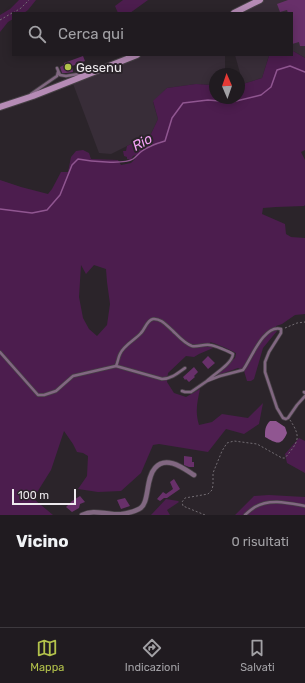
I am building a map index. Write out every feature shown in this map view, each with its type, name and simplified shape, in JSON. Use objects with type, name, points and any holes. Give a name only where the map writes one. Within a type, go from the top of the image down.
[{"type":"main road","points":[[236,12],[260,0]]},
{"type":"main road","points":[[0,107],[23,100],[134,56]]},
{"type":"street","points":[[82,515],[93,511],[120,514],[140,509],[145,505],[149,479],[152,471],[158,464],[166,462],[172,463],[194,475]]},
{"type":"lane","points":[[57,68],[60,76],[94,72]]},
{"type":"lane","points":[[23,100],[57,76],[58,72]]},
{"type":"lane","points":[[116,366],[119,354],[141,334],[149,321],[152,319],[161,320],[183,341],[191,346],[210,345],[232,354],[232,358],[229,362],[207,381],[191,392],[182,391]]},
{"type":"lane","points":[[207,381],[245,368],[262,337],[278,328],[281,329],[281,333],[269,352],[265,372],[276,408],[283,418],[286,419],[305,396]]},
{"type":"lane","points":[[0,352],[38,395],[44,395],[56,391],[74,376],[116,366],[162,379],[166,379],[177,374],[185,368]]},
{"type":"lane","points":[[245,515],[256,506],[269,502],[305,506]]},
{"type":"path","points":[[15,12],[29,0]]},
{"type":"path","points":[[0,20],[12,14]]},
{"type":"path","points":[[281,329],[297,323],[305,322]]},
{"type":"path","points":[[205,515],[183,506],[182,502],[185,498],[208,494],[212,490],[213,473],[227,443],[234,441],[257,444],[282,458],[286,458],[297,444],[298,437],[295,428],[288,418]]},
{"type":"shaded area","points":[[19,0],[36,0],[25,12],[12,12],[12,20],[8,22],[0,32],[0,15],[10,9]]},
{"type":"shaded area","points":[[123,0],[148,0],[131,12],[118,12],[115,6]]},
{"type":"shaded area","points":[[260,0],[305,0],[305,58],[293,51],[293,12],[236,12]]},
{"type":"shaded area","points":[[293,51],[305,58],[305,150],[301,152],[305,160],[305,205],[263,208],[262,214],[285,224],[286,234],[291,237],[305,238],[305,314],[295,315],[282,324],[276,326],[277,331],[263,348],[254,379],[251,381],[247,381],[244,371],[238,368],[213,377],[212,376],[235,358],[236,353],[210,342],[213,348],[194,357],[186,356],[168,373],[167,382],[174,393],[186,397],[200,389],[197,407],[199,425],[212,422],[222,414],[248,418],[263,403],[259,424],[244,434],[226,429],[208,452],[159,444],[153,445],[141,473],[121,491],[98,492],[78,489],[87,476],[88,456],[77,452],[64,431],[51,470],[36,494],[35,500],[53,515],[0,515],[0,180],[48,194],[61,172],[68,172],[71,157],[76,151],[83,150],[89,153],[91,159],[118,160],[121,165],[131,163],[135,159],[136,155],[133,156],[131,160],[127,159],[127,157],[124,156],[123,151],[126,151],[127,146],[151,134],[158,119],[153,101],[167,88],[196,84],[209,85],[209,104],[245,104],[245,83],[262,78],[269,56],[293,56]],"holes":[[[81,265],[86,274],[94,265],[106,269],[110,304],[107,325],[97,336],[89,329],[83,318],[79,297]]]},
{"type":"shaded area","name":"Gesenu","points":[[134,56],[225,56],[225,68],[209,68],[209,85],[196,84],[167,88],[153,102],[158,119],[151,134],[111,154],[99,153],[72,81]]},
{"type":"shaded area","points":[[235,56],[269,56],[262,78],[245,83],[245,68],[239,68]]},
{"type":"shaded area","points":[[270,421],[276,421],[285,427],[287,433],[280,442],[275,442],[265,437],[266,428]]},
{"type":"shaded area","points":[[299,438],[305,441],[305,473],[287,463],[285,454]]},
{"type":"shaded area","points":[[269,495],[305,497],[305,515],[235,515],[254,496]]},
{"type":"shaded area","points":[[166,499],[179,502],[167,510],[170,515],[151,515]]},
{"type":"building","points":[[288,0],[305,0],[305,46],[300,46],[299,42],[293,44],[293,12],[288,12],[287,10],[280,12],[277,4]]},
{"type":"building","points":[[83,56],[85,61],[72,66],[73,72],[62,73],[60,67],[64,65],[64,63]]},
{"type":"building","points":[[208,356],[215,363],[208,369],[202,362]]},
{"type":"building","points":[[194,367],[198,372],[194,376],[195,377],[189,382],[186,379],[185,380],[183,377]]},
{"type":"building","points":[[184,456],[192,457],[194,467],[184,465]]},
{"type":"building","points":[[174,479],[180,489],[167,498],[160,501],[157,499],[163,492],[166,494],[173,489],[170,482]]},
{"type":"building","points":[[80,496],[85,502],[80,504],[79,508],[72,512],[66,507]]},
{"type":"building","points":[[125,498],[130,506],[121,509],[117,500]]},
{"type":"waterway","name":"Rio","points":[[0,209],[32,213],[47,210],[60,195],[72,165],[78,159],[115,162],[129,161],[133,159],[148,148],[165,141],[172,118],[183,103],[208,100],[232,102],[261,95],[271,87],[277,70],[290,66],[305,72]]},
{"type":"place","name":"Gesenu","points":[[68,67]]}]
